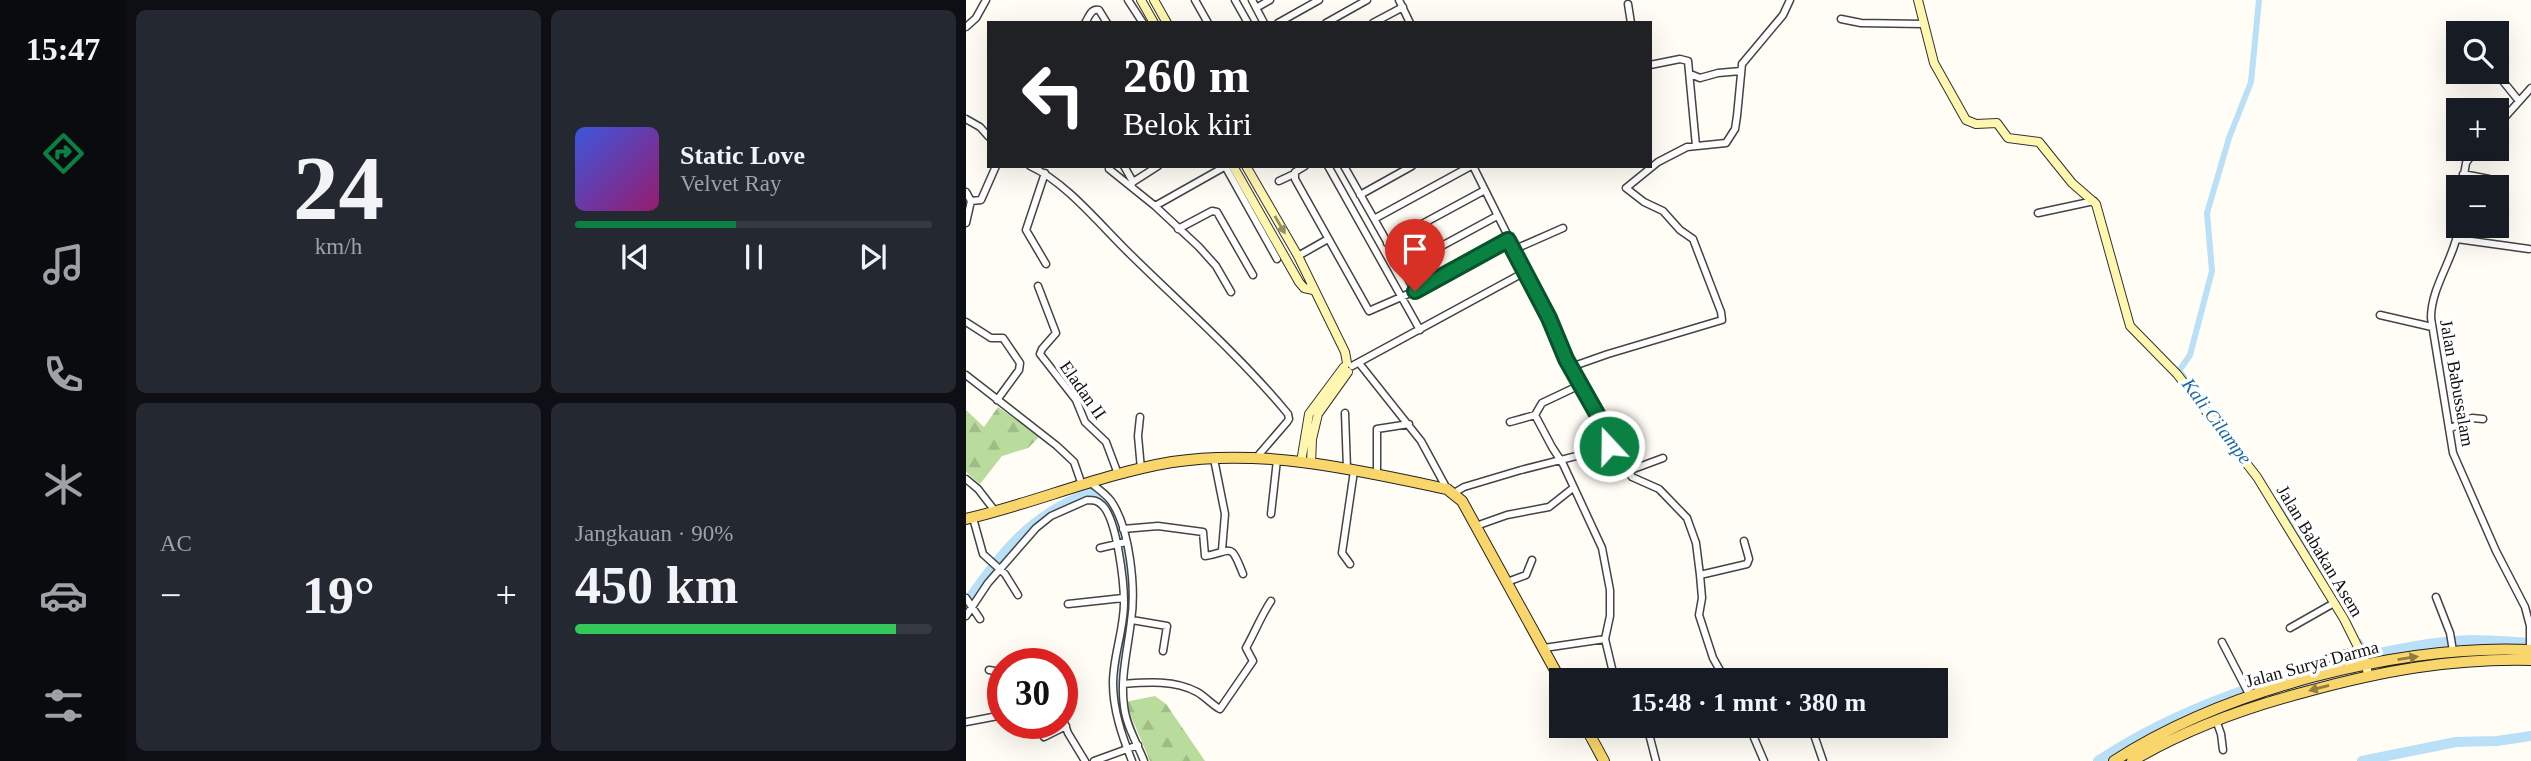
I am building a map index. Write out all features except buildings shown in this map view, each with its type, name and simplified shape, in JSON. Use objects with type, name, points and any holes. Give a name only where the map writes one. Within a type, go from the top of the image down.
[{"type":"main road","points":[[969,518],[1118,474],[1174,462],[1214,459],[1256,458],[1306,463],[1450,491],[1462,501],[1554,668]]},
{"type":"main road","name":"Jalan Surya Darma","points":[[2132,761],[2216,720],[2366,666],[2452,650],[2490,649],[2530,654]]},
{"type":"main road","name":"Jalan Surya Darma","points":[[2114,761],[2165,733],[2249,695],[2323,667],[2490,659],[2530,654]]},
{"type":"main road","points":[[1592,738],[1604,761]]},
{"type":"street","points":[[966,27],[976,18],[986,0]]},
{"type":"street","points":[[1128,0],[1142,21]]},
{"type":"street","points":[[1141,0],[1153,21]]},
{"type":"street","points":[[1154,0],[1166,21]]},
{"type":"street","points":[[1195,0],[1207,21]]},
{"type":"street","points":[[1235,0],[1247,21]]},
{"type":"street","points":[[1252,0],[1263,21]]},
{"type":"street","points":[[1256,8],[1270,0]]},
{"type":"street","points":[[1282,21],[1319,0]]},
{"type":"street","points":[[1330,21],[1367,0]]},
{"type":"street","points":[[1652,167],[1686,147],[1722,144],[1730,136],[1738,116],[1742,64],[1783,15],[1790,0]]},
{"type":"street","points":[[1918,0],[1934,63],[1966,120],[1976,124],[1997,123],[2008,138],[2039,142],[2072,183],[2094,201]]},
{"type":"street","points":[[1376,21],[1401,3],[1409,21]]},
{"type":"street","points":[[1628,5],[1631,21]]},
{"type":"street","points":[[1086,21],[1096,9],[1106,21]]},
{"type":"street","points":[[1841,19],[1861,23],[1923,24]]},
{"type":"street","points":[[1652,65],[1686,59],[1690,74],[1696,146]]},
{"type":"street","points":[[1690,74],[1700,78],[1741,71]]},
{"type":"street","points":[[2505,84],[2519,101]]},
{"type":"street","points":[[2509,112],[2531,88]]},
{"type":"street","points":[[966,119],[987,135]]},
{"type":"street","points":[[2468,161],[2463,174],[2470,175]]},
{"type":"street","points":[[971,201],[981,200],[995,168]]},
{"type":"street","points":[[1034,168],[1045,173],[1206,329],[1288,414],[1289,419],[1256,458]]},
{"type":"street","points":[[1125,168],[1131,184]]},
{"type":"street","points":[[1131,184],[1154,168]]},
{"type":"street","points":[[1155,206],[1222,168]]},
{"type":"street","points":[[1227,168],[1277,259]]},
{"type":"street","points":[[1234,168],[1299,282],[1304,288],[1313,290]]},
{"type":"street","points":[[1247,168],[1298,256],[1350,366],[1409,424],[1450,491],[1600,450],[1634,432]]},
{"type":"street","points":[[1279,181],[1302,168]]},
{"type":"street","points":[[1329,168],[1420,330]]},
{"type":"street","points":[[1360,195],[1408,168]]},
{"type":"street","points":[[1374,219],[1468,168]]},
{"type":"street","points":[[1473,168],[1571,368],[1628,471],[1634,478],[1659,489],[1687,518],[1696,543],[1700,575],[1702,598],[1699,615],[1719,668]]},
{"type":"street","points":[[1571,368],[1608,354],[1722,320],[1693,239],[1680,230],[1663,211],[1644,202],[1626,188],[1651,168]]},
{"type":"street","points":[[1109,169],[1131,184],[1210,258],[1231,292]]},
{"type":"street","points":[[1338,184],[1347,171],[1415,291]]},
{"type":"street","points":[[1045,173],[1026,230],[1046,264]]},
{"type":"street","points":[[1294,174],[1294,179],[1367,310],[1373,311],[1415,291],[1508,240]]},
{"type":"street","points":[[1387,243],[1485,190]]},
{"type":"street","points":[[966,192],[971,201],[966,223]]},
{"type":"street","points":[[2038,213],[2094,201]]},
{"type":"street","name":"Jalan Babakan Asem","points":[[2094,201],[2130,326],[2177,374],[2257,477],[2301,545],[2366,666]]},
{"type":"street","points":[[1178,229],[1212,211],[1217,212],[1253,275]]},
{"type":"street","points":[[1401,268],[1497,216]]},
{"type":"street","points":[[1514,250],[1563,228]]},
{"type":"street","points":[[1298,256],[1328,239]]},
{"type":"street","points":[[2457,239],[2529,249]]},
{"type":"street","name":"Jalan Babussalam","points":[[2457,239],[2431,310],[2449,429],[2456,460],[2496,551],[2525,607],[2531,637],[2530,654]]},
{"type":"street","points":[[1306,463],[1318,414],[1350,366],[1525,272]]},
{"type":"street","name":"Eladan II","points":[[1038,286],[1056,333],[1040,354],[1076,400],[1085,422],[1106,442],[1118,474]]},
{"type":"street","points":[[2380,315],[2432,327]]},
{"type":"street","points":[[966,322],[991,338],[1003,338],[1020,363],[1019,370],[997,400]]},
{"type":"street","points":[[966,375],[1058,446],[1076,465],[1086,484],[1111,501],[1123,529],[1123,598],[1113,681],[1115,709],[1132,747],[1144,761]]},
{"type":"street","points":[[1510,422],[1535,415],[1542,403],[1580,384]]},
{"type":"street","points":[[1345,413],[1351,470],[1342,553],[1350,564]]},
{"type":"street","points":[[1535,415],[1602,548],[1609,581],[1610,615],[1605,639],[1612,668]]},
{"type":"street","points":[[1140,417],[1138,436],[1141,469]]},
{"type":"street","points":[[2449,429],[2472,418],[2483,419]]},
{"type":"street","points":[[1377,475],[1377,429],[1409,424]]},
{"type":"street","points":[[1628,471],[1663,458]]},
{"type":"street","points":[[1214,459],[1225,514],[1222,550]]},
{"type":"street","points":[[1271,514],[1277,460]]},
{"type":"street","points":[[966,479],[978,489],[995,511]]},
{"type":"street","points":[[1476,526],[1549,507],[1573,488]]},
{"type":"street","points":[[966,616],[969,602],[997,567],[1045,519],[1087,500],[1097,501],[1105,510],[1121,544],[1133,592],[1123,684],[1132,761]]},
{"type":"street","points":[[969,518],[981,550],[1013,583],[1018,595]]},
{"type":"street","points":[[1123,529],[1158,526],[1200,531],[1204,534],[1205,556],[1222,550],[1234,554],[1243,574]]},
{"type":"street","points":[[1700,575],[1747,564],[1749,559],[1744,541]]},
{"type":"street","points":[[1100,548],[1121,544]]},
{"type":"street","points":[[1507,582],[1526,575],[1532,560]]},
{"type":"street","points":[[2436,597],[2452,640],[2452,650]]},
{"type":"street","points":[[1068,604],[1123,598]]},
{"type":"street","points":[[1123,684],[1167,683],[1188,687],[1220,709],[1254,661],[1245,648],[1258,627],[1258,620],[1271,601]]},
{"type":"street","points":[[969,602],[979,619]]},
{"type":"street","points":[[2290,628],[2334,603]]},
{"type":"street","points":[[1132,620],[1165,624],[1168,629],[1163,651]]},
{"type":"street","points":[[1544,648],[1605,639]]},
{"type":"street","points":[[2222,642],[2249,695]]},
{"type":"street","points":[[2323,667],[2360,651]]},
{"type":"street","points":[[966,722],[987,718]]},
{"type":"street","points":[[2216,720],[2223,750]]},
{"type":"street","points":[[1650,738],[1656,761]]},
{"type":"street","points":[[1754,738],[1764,761]]},
{"type":"street","points":[[1815,738],[1823,761]]},
{"type":"street","points":[[1073,739],[1085,761]]},
{"type":"street","points":[[1094,761],[1132,747]]},
{"type":"green space","points":[[998,407],[1040,436],[1028,448],[1002,456],[980,484],[966,472],[966,410],[984,427]]},
{"type":"green space","points":[[1155,696],[1166,704],[1205,761],[1150,761],[1125,702]]},
{"type":"waterway","name":"Kali Cilampe","points":[[2184,377],[2179,371],[2190,355],[2212,271],[2207,213],[2229,138],[2251,82],[2259,0]]},
{"type":"waterway","points":[[966,604],[1019,537],[1052,511],[1092,492],[1104,502],[1113,516],[1124,552],[1127,592],[1124,625]]},
{"type":"waterway","name":"Kali Cilampe","points":[[2278,504],[2321,575]]},
{"type":"waterway","points":[[2098,761],[2129,742],[2194,710],[2262,684],[2331,664],[2432,643],[2472,640],[2531,643]]},
{"type":"waterway","name":"Kali Cilampe","points":[[2360,642],[2367,656]]},
{"type":"waterway","points":[[1121,644],[1117,697],[1121,726]]},
{"type":"waterway","points":[[2362,761],[2456,742],[2497,741],[2531,736]]},
{"type":"route","points":[[1415,291],[1508,240],[1549,318],[1566,359],[1614,444],[1609,446]]}]
